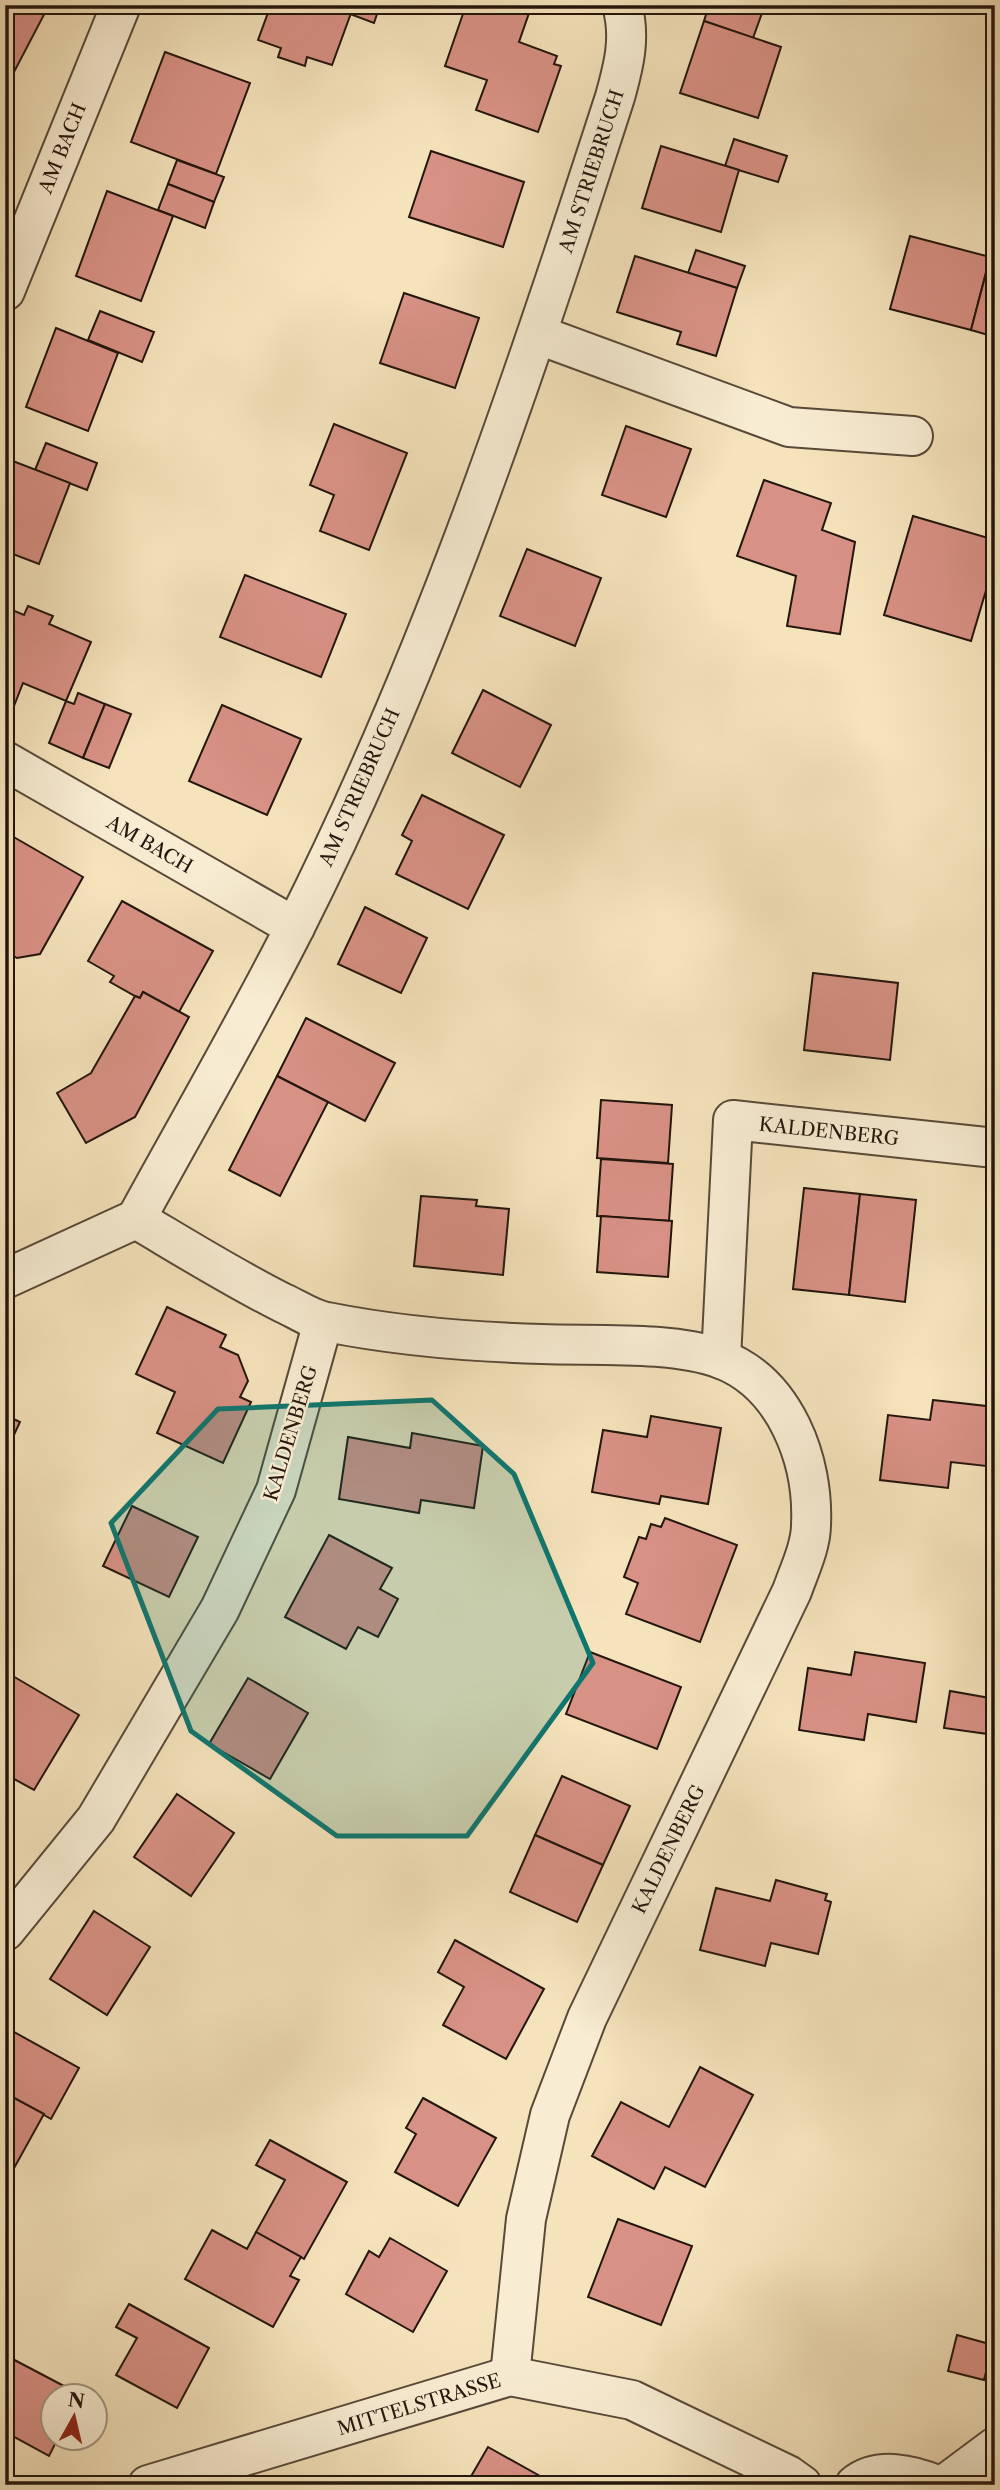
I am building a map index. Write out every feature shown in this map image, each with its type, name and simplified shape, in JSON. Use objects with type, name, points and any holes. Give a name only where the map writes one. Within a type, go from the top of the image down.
[{"type":"street","name":"AM BACH","points":[[5,291],[121,5]]},
{"type":"street","name":"AM STRIEBRUCH","points":[[136,1219],[295,927],[376,751],[470,526],[538,335],[625,60],[628,26],[622,5]]},
{"type":"street","points":[[538,335],[789,426],[912,436]]},
{"type":"street","name":"AM BACH","points":[[5,761],[295,927]]},
{"type":"street","name":"KALDENBERG","points":[[721,1359],[733,1120],[995,1148]]},
{"type":"street","points":[[5,1279],[136,1219]]},
{"type":"street","name":"KALDENBERG","points":[[136,1219],[253,1288],[323,1322],[412,1335],[540,1344],[659,1347],[721,1359],[757,1382],[792,1426],[810,1478],[812,1528],[792,1591],[587,2018],[550,2115],[526,2219],[510,2376]]},
{"type":"street","name":"KALDENBERG","points":[[5,1931],[96,1819],[220,1609],[276,1490],[323,1322]]},
{"type":"street","name":"MITTELSTRASSE","points":[[148,2485],[510,2376],[632,2400],[788,2475],[802,2485]]},
{"type":"street","points":[[944,2485],[995,2447]]},
{"type":"street","points":[[855,2485],[861,2479],[907,2473],[937,2485]]},
{"type":"highlighted area","points":[[432,1400],[514,1474],[593,1663],[467,1836],[337,1836],[191,1731],[111,1523],[218,1409]]},
{"type":"building","points":[[5,5],[48,7],[14,72],[5,68]]},
{"type":"building","points":[[256,5],[354,5],[332,65],[307,57],[305,66],[278,57],[281,48],[258,40],[269,10]]},
{"type":"building","points":[[354,5],[380,5],[374,23],[350,14]]},
{"type":"building","points":[[466,5],[506,5],[529,13],[519,42],[557,56],[554,64],[561,66],[538,132],[476,110],[487,80],[445,66]]},
{"type":"building","points":[[709,5],[738,5],[762,13],[753,38],[704,21]]},
{"type":"building","points":[[704,21],[781,47],[758,118],[680,93]]},
{"type":"building","points":[[165,52],[250,83],[216,174],[131,142]]},
{"type":"building","points":[[734,139],[787,156],[778,182],[725,166]]},
{"type":"building","points":[[661,146],[739,170],[721,232],[642,208]]},
{"type":"building","points":[[431,151],[524,182],[503,247],[409,217]]},
{"type":"building","points":[[177,160],[224,177],[214,202],[168,184]]},
{"type":"building","points":[[168,184],[214,202],[205,228],[158,210]]},
{"type":"building","points":[[107,191],[173,216],[141,301],[76,276]]},
{"type":"building","points":[[910,236],[990,257],[971,330],[890,309]]},
{"type":"building","points":[[995,239],[995,337],[971,330]]},
{"type":"building","points":[[696,250],[745,266],[737,288],[688,273]]},
{"type":"building","points":[[635,256],[737,288],[716,356],[677,344],[681,332],[617,312]]},
{"type":"building","points":[[404,293],[479,318],[455,388],[380,363]]},
{"type":"building","points":[[100,311],[154,332],[142,362],[88,340]]},
{"type":"building","points":[[56,328],[118,353],[88,431],[26,407]]},
{"type":"building","points":[[334,424],[407,453],[369,550],[320,531],[334,495],[310,485]]},
{"type":"building","points":[[626,426],[691,449],[666,517],[602,495]]},
{"type":"building","points":[[46,443],[97,463],[87,490],[35,470]]},
{"type":"building","points":[[5,458],[70,483],[39,564],[5,551]]},
{"type":"building","points":[[764,480],[831,503],[822,530],[855,542],[840,634],[787,626],[796,576],[737,556]]},
{"type":"building","points":[[913,516],[995,540],[995,560],[971,641],[884,615]]},
{"type":"building","points":[[527,549],[601,578],[575,646],[500,616]]},
{"type":"building","points":[[245,575],[346,614],[321,677],[220,637]]},
{"type":"building","points":[[28,606],[53,616],[49,624],[91,642],[66,701],[23,683],[14,706],[5,702],[5,607],[24,615]]},
{"type":"building","points":[[483,690],[551,725],[520,787],[452,753]]},
{"type":"building","points":[[78,693],[105,704],[83,758],[49,743],[66,701],[74,704]]},
{"type":"building","points":[[105,704],[131,714],[109,768],[83,758]]},
{"type":"building","points":[[222,705],[301,739],[267,815],[189,781]]},
{"type":"building","points":[[422,795],[504,835],[468,909],[396,874],[412,841],[402,835]]},
{"type":"building","points":[[5,832],[83,877],[40,954],[17,958],[5,951]]},
{"type":"building","points":[[122,901],[213,951],[179,1012],[143,992],[140,998],[110,982],[114,976],[88,961]]},
{"type":"building","points":[[365,907],[427,938],[401,993],[338,964]]},
{"type":"building","points":[[813,973],[898,983],[890,1060],[804,1050]]},
{"type":"building","points":[[143,992],[189,1017],[135,1117],[86,1143],[57,1093],[91,1073],[135,996],[140,998]]},
{"type":"building","points":[[306,1018],[395,1063],[365,1121],[277,1076]]},
{"type":"building","points":[[277,1076],[328,1102],[280,1196],[229,1170]]},
{"type":"building","points":[[601,1100],[672,1105],[668,1163],[597,1158]]},
{"type":"building","points":[[601,1159],[673,1164],[669,1221],[597,1216]]},
{"type":"building","points":[[804,1188],[860,1194],[849,1295],[793,1289]]},
{"type":"building","points":[[860,1194],[916,1200],[905,1302],[849,1295]]},
{"type":"building","points":[[421,1196],[477,1200],[476,1206],[509,1209],[503,1275],[414,1266]]},
{"type":"building","points":[[601,1216],[672,1221],[668,1277],[597,1272]]},
{"type":"building","points":[[167,1307],[226,1335],[220,1347],[238,1355],[248,1381],[240,1397],[251,1402],[223,1463],[157,1433],[175,1392],[136,1374]]},
{"type":"building","points":[[933,1400],[995,1407],[995,1467],[951,1462],[948,1488],[880,1480],[888,1415],[930,1420]]},
{"type":"building","points":[[5,1415],[20,1422],[5,1454]]},
{"type":"building","points":[[651,1416],[721,1428],[708,1504],[661,1496],[659,1504],[592,1492],[603,1430],[647,1437]]},
{"type":"building","points":[[412,1433],[483,1446],[474,1508],[421,1500],[419,1513],[339,1499],[348,1437],[410,1448]]},
{"type":"building","points":[[132,1506],[198,1537],[169,1597],[103,1566]]},
{"type":"building","points":[[665,1518],[737,1545],[700,1642],[626,1614],[638,1583],[624,1577],[639,1537],[646,1539],[651,1524],[661,1527]]},
{"type":"building","points":[[329,1535],[392,1568],[380,1589],[398,1599],[378,1637],[358,1627],[346,1649],[285,1617]]},
{"type":"building","points":[[590,1652],[681,1687],[657,1749],[566,1714]]},
{"type":"building","points":[[855,1652],[925,1663],[916,1722],[868,1714],[864,1740],[799,1730],[808,1668],[851,1675]]},
{"type":"building","points":[[995,1670],[995,1735],[944,1728],[950,1691],[990,1698]]},
{"type":"building","points":[[6,1672],[79,1715],[34,1790],[5,1774]]},
{"type":"building","points":[[248,1678],[308,1713],[270,1779],[209,1744]]},
{"type":"building","points":[[562,1776],[630,1806],[603,1865],[535,1835]]},
{"type":"building","points":[[177,1794],[234,1833],[191,1896],[134,1857]]},
{"type":"building","points":[[535,1835],[603,1865],[577,1922],[510,1892]]},
{"type":"building","points":[[776,1880],[827,1894],[825,1900],[831,1902],[818,1954],[771,1943],[765,1966],[700,1950],[716,1888],[770,1901]]},
{"type":"building","points":[[94,1911],[150,1947],[107,2015],[50,1979]]},
{"type":"building","points":[[455,1940],[544,1989],[506,2059],[443,2025],[464,1987],[438,1972]]},
{"type":"building","points":[[5,2027],[79,2068],[51,2119],[5,2093]]},
{"type":"building","points":[[700,2067],[753,2095],[705,2187],[665,2167],[654,2189],[592,2156],[621,2102],[669,2127]]},
{"type":"building","points":[[5,2093],[44,2114],[13,2170],[5,2166]]},
{"type":"building","points":[[423,2098],[496,2138],[458,2206],[395,2172],[416,2134],[406,2128]]},
{"type":"building","points":[[270,2140],[347,2182],[304,2259],[256,2232],[285,2180],[256,2165]]},
{"type":"building","points":[[618,2219],[692,2246],[661,2325],[588,2297]]},
{"type":"building","points":[[212,2230],[247,2249],[256,2232],[301,2257],[290,2276],[299,2280],[273,2327],[185,2279]]},
{"type":"building","points":[[390,2238],[447,2271],[413,2332],[346,2294],[369,2251],[379,2257]]},
{"type":"building","points":[[129,2304],[209,2348],[177,2408],[116,2375],[137,2338],[116,2327]]},
{"type":"building","points":[[957,2335],[993,2345],[984,2380],[948,2371]]},
{"type":"building","points":[[5,2355],[56,2382],[38,2382],[38,2450],[5,2432],[5,2396],[10,2386],[5,2383]]},
{"type":"building","points":[[488,2447],[556,2485],[466,2485]]}]
